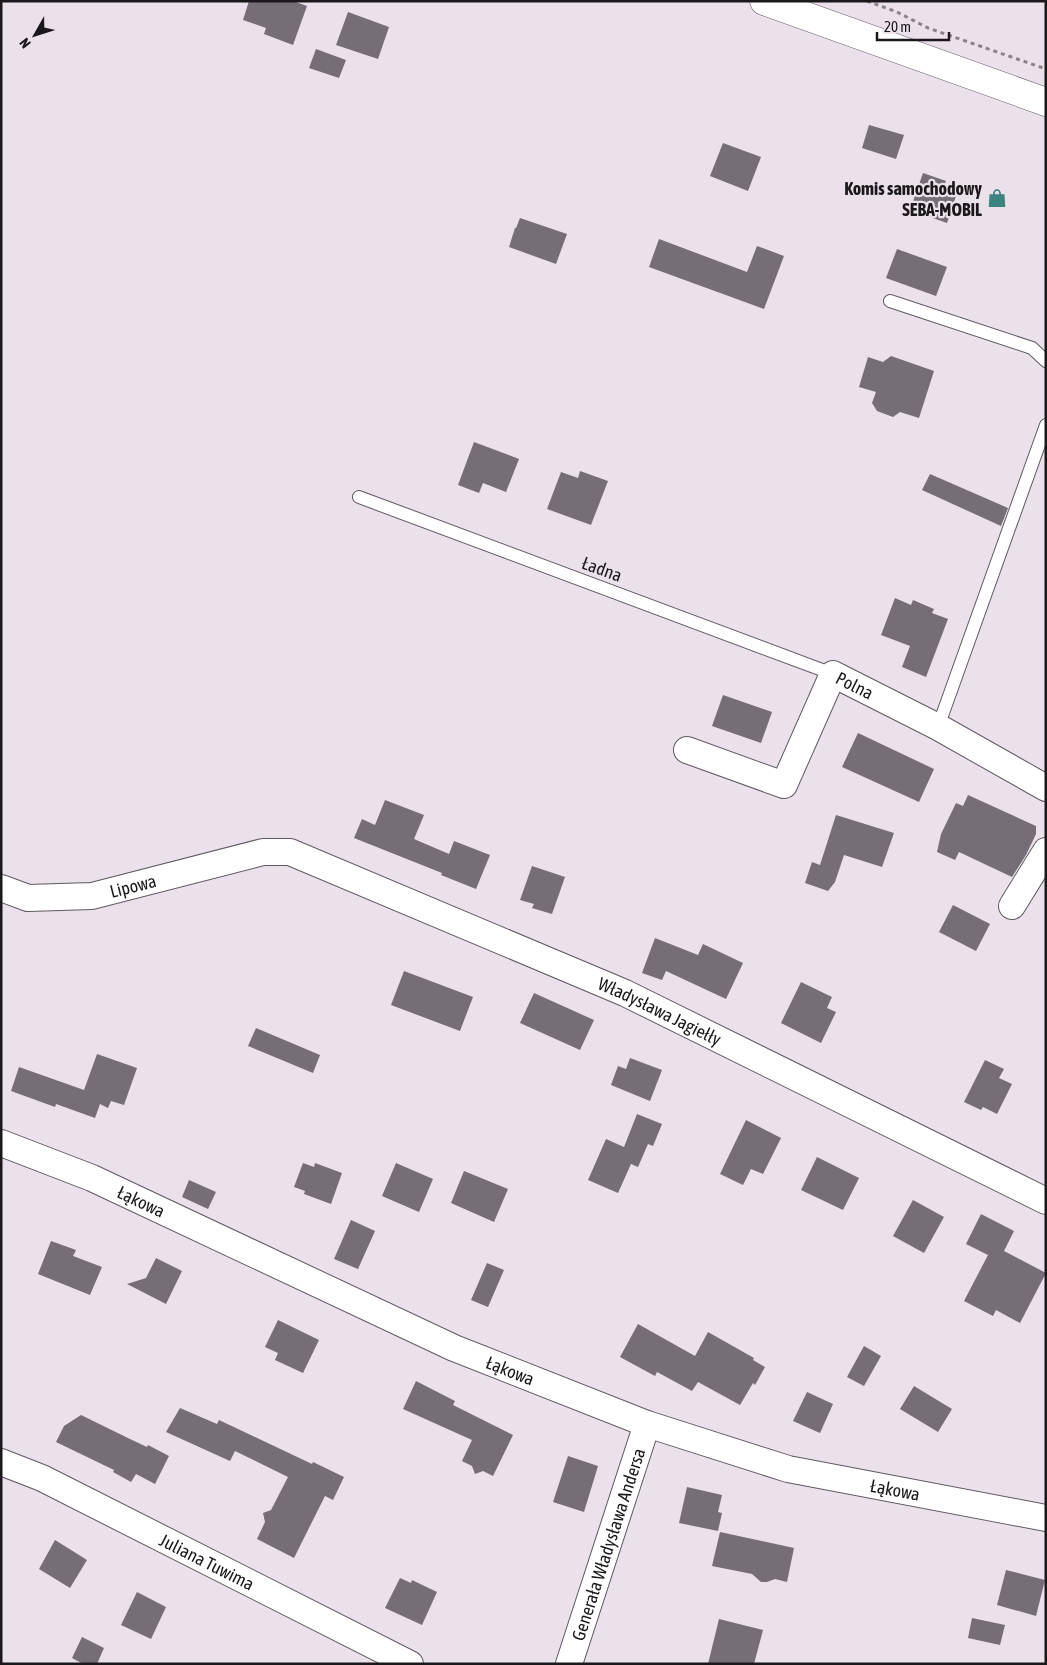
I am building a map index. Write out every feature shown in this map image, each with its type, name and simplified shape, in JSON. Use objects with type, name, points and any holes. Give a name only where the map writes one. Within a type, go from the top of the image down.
[{"type":"main road","points":[[764,1],[1046,102]]},
{"type":"street","name":"Polna","points":[[687,750],[784,785],[833,674],[938,727],[1046,788]]},
{"type":"street","name":"Lipowa","points":[[1,888],[28,898],[92,896],[263,852]]},
{"type":"street","name":"Władysława Jagiełły","points":[[263,852],[290,852],[625,993],[1046,1201]]},
{"type":"street","points":[[1012,906],[1046,852]]},
{"type":"street","name":"Łąkowa","points":[[1,1144],[92,1178],[454,1348],[647,1424],[788,1469],[1046,1518]]},
{"type":"street","name":"Generała Władysława Andersa","points":[[569,1664],[647,1424]]},
{"type":"street","name":"Juliana Tuwima","points":[[1,1462],[42,1478],[410,1664]]},
{"type":"lane","points":[[890,301],[1032,348],[1046,361]]},
{"type":"lane","points":[[938,727],[1046,425]]},
{"type":"lane","name":"Ładna","points":[[359,497],[833,674]]},
{"type":"path","points":[[867,1],[897,12],[928,28],[1046,69]]},
{"type":"building","points":[[249,1],[293,1],[307,6],[293,45],[264,34],[266,28],[243,20]]},
{"type":"building","points":[[348,12],[389,27],[378,59],[336,45]]},
{"type":"building","points":[[316,49],[346,60],[339,78],[309,68]]},
{"type":"building","points":[[869,125],[904,135],[896,159],[862,148]]},
{"type":"building","points":[[723,143],[761,157],[748,191],[710,176]]},
{"type":"building","points":[[923,173],[946,181],[944,185],[958,190],[947,223],[910,210]]},
{"type":"building","points":[[520,218],[567,234],[556,264],[509,247]]},
{"type":"building","points":[[659,239],[747,272],[757,246],[784,256],[764,309],[649,267]]},
{"type":"building","points":[[897,249],[947,267],[936,296],[886,278]]},
{"type":"building","points":[[891,356],[934,371],[919,418],[900,412],[893,417],[877,411],[872,403],[876,392],[859,387],[868,357],[883,362]]},
{"type":"building","points":[[474,442],[519,459],[506,492],[483,483],[479,493],[458,485]]},
{"type":"building","points":[[580,471],[608,481],[591,525],[547,509],[561,472],[578,478]]},
{"type":"building","points":[[930,474],[1008,508],[1001,526],[922,490]]},
{"type":"building","points":[[895,598],[911,605],[913,600],[934,609],[932,613],[948,619],[926,677],[902,667],[910,646],[881,635]]},
{"type":"building","points":[[723,695],[772,712],[761,743],[712,726]]},
{"type":"building","points":[[858,733],[934,769],[919,802],[842,767]]},
{"type":"building","points":[[968,795],[1036,826],[1036,834],[1026,855],[1012,877],[959,852],[955,860],[937,852],[941,834],[956,803],[963,806]]},
{"type":"building","points":[[385,800],[424,815],[414,839],[449,854],[454,841],[490,855],[476,889],[441,875],[442,873],[354,838],[362,819],[375,825]]},
{"type":"building","points":[[836,815],[894,833],[882,867],[844,855],[835,882],[828,891],[805,883],[812,862],[820,865]]},
{"type":"building","points":[[532,866],[565,877],[552,914],[532,908],[534,904],[520,900]]},
{"type":"building","points":[[953,905],[990,924],[976,951],[939,932]]},
{"type":"building","points":[[655,938],[698,955],[703,944],[743,963],[726,999],[666,971],[662,980],[642,973]]},
{"type":"building","points":[[404,971],[473,997],[460,1031],[391,1005]]},
{"type":"building","points":[[801,982],[832,997],[827,1008],[836,1012],[821,1043],[781,1023]]},
{"type":"building","points":[[534,993],[594,1020],[580,1050],[520,1023]]},
{"type":"building","points":[[256,1028],[320,1055],[313,1073],[248,1046]]},
{"type":"building","points":[[97,1054],[137,1068],[124,1105],[111,1101],[108,1108],[100,1104],[95,1118],[56,1104],[55,1107],[11,1091],[19,1067],[84,1090]]},
{"type":"building","points":[[630,1058],[662,1070],[650,1101],[611,1085],[618,1066],[626,1069]]},
{"type":"building","points":[[985,1060],[1004,1069],[999,1078],[1012,1084],[997,1114],[983,1107],[981,1110],[964,1102]]},
{"type":"building","points":[[637,1114],[662,1124],[653,1146],[648,1144],[638,1167],[631,1164],[618,1193],[588,1180],[606,1139],[624,1147]]},
{"type":"building","points":[[746,1120],[781,1138],[763,1174],[751,1169],[743,1185],[720,1174]]},
{"type":"building","points":[[817,1157],[859,1178],[843,1210],[801,1190]]},
{"type":"building","points":[[303,1163],[314,1167],[315,1163],[342,1173],[331,1204],[304,1194],[305,1191],[294,1187]]},
{"type":"building","points":[[396,1163],[433,1179],[419,1212],[382,1196]]},
{"type":"building","points":[[464,1171],[508,1189],[494,1222],[451,1203]]},
{"type":"building","points":[[189,1180],[216,1192],[208,1209],[182,1197]]},
{"type":"building","points":[[913,1200],[944,1217],[924,1253],[893,1236]]},
{"type":"building","points":[[981,1214],[1014,1231],[1004,1251],[1046,1273],[1020,1323],[996,1310],[993,1316],[964,1301],[988,1255],[966,1244]]},
{"type":"building","points":[[351,1220],[375,1231],[358,1269],[334,1259]]},
{"type":"building","points":[[51,1241],[76,1250],[73,1256],[102,1267],[90,1295],[38,1274]]},
{"type":"building","points":[[156,1258],[182,1271],[166,1304],[127,1284],[146,1278]]},
{"type":"building","points":[[487,1263],[504,1270],[488,1307],[471,1300]]},
{"type":"building","points":[[278,1320],[319,1340],[303,1373],[275,1360],[278,1353],[265,1347]]},
{"type":"building","points":[[638,1324],[695,1356],[708,1332],[754,1358],[753,1360],[765,1367],[755,1385],[753,1383],[740,1405],[698,1382],[692,1391],[657,1372],[655,1376],[620,1357]]},
{"type":"building","points":[[864,1346],[881,1356],[864,1386],[847,1377]]},
{"type":"building","points":[[416,1381],[455,1401],[453,1405],[513,1435],[493,1476],[483,1471],[475,1474],[472,1466],[462,1461],[472,1440],[403,1409]]},
{"type":"building","points":[[914,1386],[952,1409],[938,1432],[900,1409]]},
{"type":"building","points":[[807,1392],[833,1404],[820,1433],[793,1421]]},
{"type":"building","points":[[180,1408],[217,1424],[219,1420],[344,1477],[333,1500],[325,1496],[294,1558],[257,1539],[265,1522],[263,1513],[271,1510],[288,1477],[235,1451],[230,1461],[166,1432]]},
{"type":"building","points":[[81,1415],[169,1456],[155,1484],[136,1474],[131,1482],[113,1472],[114,1470],[56,1442],[64,1426]]},
{"type":"building","points":[[568,1456],[598,1466],[584,1512],[553,1502]]},
{"type":"building","points":[[687,1487],[722,1495],[718,1512],[722,1513],[718,1531],[679,1523]]},
{"type":"building","points":[[720,1532],[794,1548],[787,1582],[775,1579],[761,1582],[752,1574],[712,1566]]},
{"type":"building","points":[[55,1540],[87,1560],[70,1588],[39,1569]]},
{"type":"building","points":[[1006,1570],[1045,1580],[1036,1616],[997,1605]]},
{"type":"building","points":[[400,1578],[411,1583],[412,1580],[437,1592],[422,1625],[385,1608]]},
{"type":"building","points":[[137,1592],[166,1607],[151,1639],[121,1625]]},
{"type":"building","points":[[972,1618],[1005,1625],[1000,1645],[968,1638]]},
{"type":"building","points":[[719,1619],[763,1630],[754,1664],[708,1664]]},
{"type":"building","points":[[82,1637],[104,1648],[97,1664],[83,1664],[72,1658]]},
{"type":"place","name":"Komis samochodowy SEBA-MOBIL","points":[[997,198]]}]
